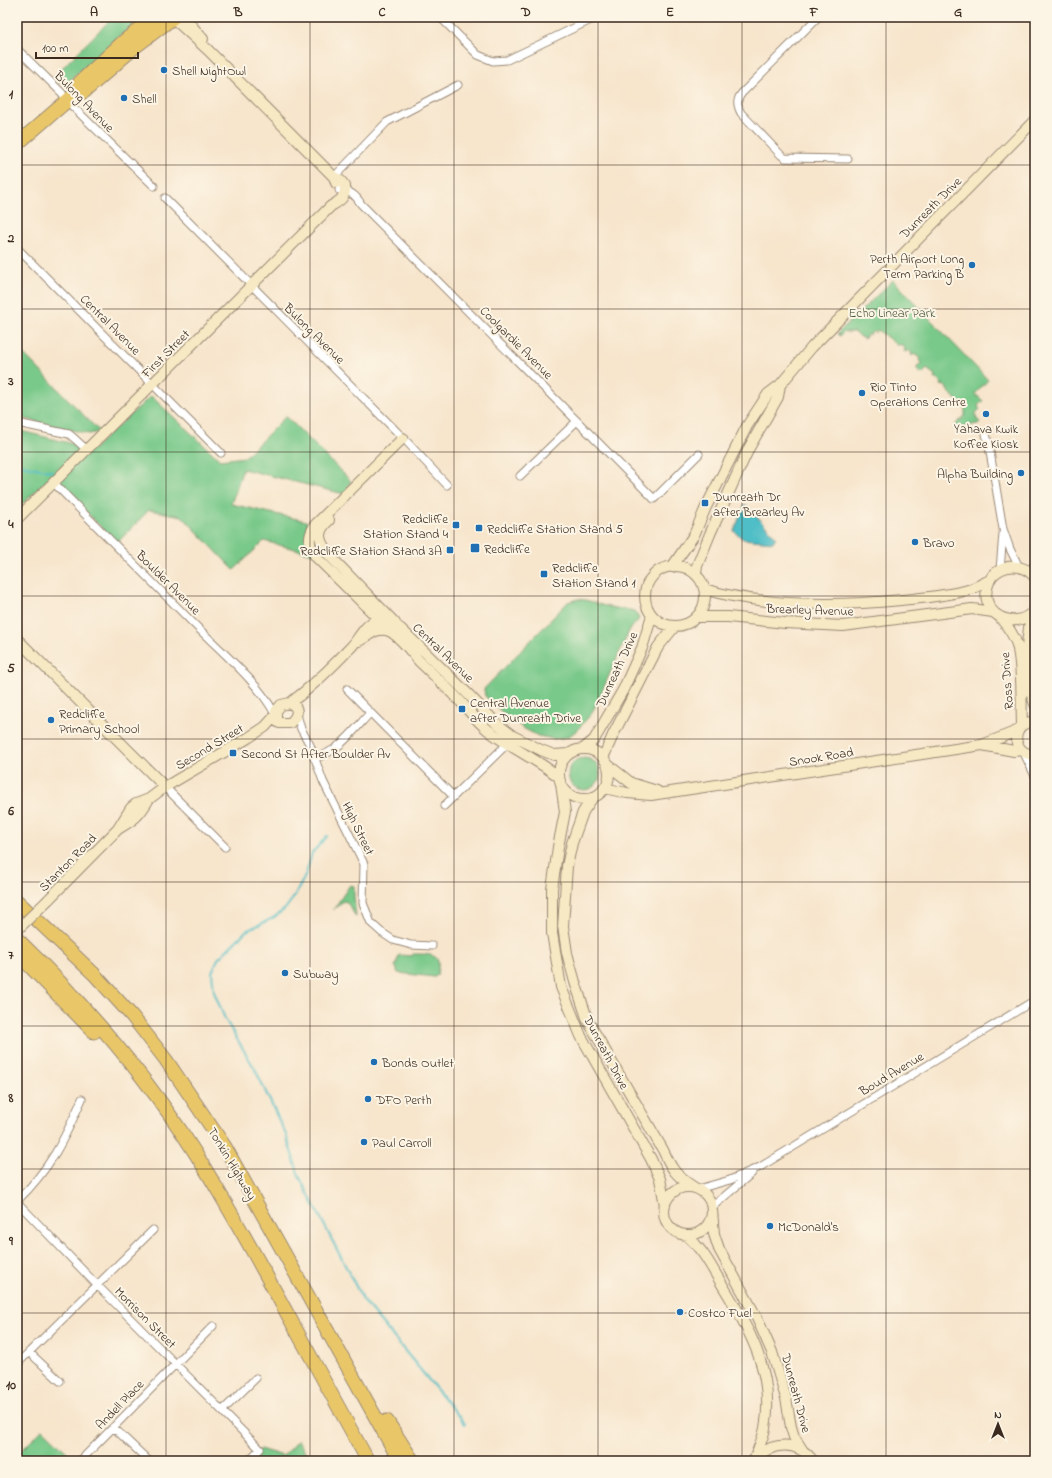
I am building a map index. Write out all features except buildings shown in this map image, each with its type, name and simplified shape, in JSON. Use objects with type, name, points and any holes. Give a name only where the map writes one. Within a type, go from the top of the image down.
[{"type":"highway","points":[[71,98],[80,82],[124,40],[155,17]]},
{"type":"highway","points":[[17,144],[71,98],[84,92],[136,46],[176,17]]},
{"type":"highway","points":[[17,894],[64,944]]},
{"type":"highway","name":"Tonkin Highway","points":[[17,901],[94,974],[132,1016],[170,1066],[225,1147],[400,1461]]},
{"type":"highway","name":"Tonkin Highway","points":[[17,939],[104,1030],[149,1087],[192,1148],[229,1209],[368,1461]]},
{"type":"highway","points":[[17,953],[149,1087]]},
{"type":"highway","points":[[327,1331],[413,1461]]},
{"type":"highway","points":[[355,1437],[364,1461]]},
{"type":"main road","name":"Coolgardie Avenue","points":[[176,17],[334,177],[343,183],[345,186],[342,193]]},
{"type":"main road","name":"Dunreath Drive","points":[[672,567],[694,535],[712,494],[747,426],[768,394],[780,385],[812,347],[1035,120]]},
{"type":"main road","name":"First Street","points":[[17,519],[331,206],[341,201],[342,193]]},
{"type":"main road","name":"Dunreath Drive","points":[[696,575],[697,566],[707,541],[749,448],[778,396],[780,385]]},
{"type":"main road","name":"Central Avenue","points":[[376,624],[357,597],[316,557],[309,543],[309,538],[315,526],[405,441]]},
{"type":"main road","name":"Central Avenue","points":[[405,441],[321,529],[320,534],[322,543],[329,555],[376,604],[398,632],[410,651],[460,701],[486,730],[536,761],[560,781]]},
{"type":"main road","points":[[672,567],[680,567],[689,570],[696,575],[701,581],[705,599],[702,609],[696,617],[690,622],[675,626],[662,623],[652,615],[648,609],[646,600],[646,588],[649,582],[658,572],[672,567]]},
{"type":"main road","points":[[1000,570],[1006,567],[1019,567],[1033,572]]},
{"type":"main road","name":"Brearley Avenue","points":[[704,589],[721,594],[751,599],[818,604],[865,603],[916,598],[969,590],[990,580],[1000,570]]},
{"type":"main road","name":"Ross Drive","points":[[990,580],[986,596],[988,604],[1009,629],[1017,645],[1020,673],[1020,728],[1016,741],[1022,752]]},
{"type":"main road","name":"Central Avenue","points":[[357,597],[368,614],[368,621],[376,624],[389,622],[398,632],[467,693],[497,724],[513,736],[554,755],[568,754]]},
{"type":"main road","points":[[376,604],[378,611],[376,624]]},
{"type":"main road","name":"Brearley Avenue","points":[[696,617],[728,617],[785,623],[843,626],[972,609],[996,614],[1007,620],[1024,619],[1033,612]]},
{"type":"main road","name":"Ross Drive","points":[[1033,612],[1027,641],[1027,665],[1029,687],[1035,704]]},
{"type":"main road","name":"Dunreath Drive","points":[[583,749],[594,740],[622,690],[642,648],[652,615]]},
{"type":"main road","name":"Second Street","points":[[165,787],[265,727],[285,713],[352,645],[376,624]]},
{"type":"main road","name":"Dunreath Drive","points":[[605,761],[658,647],[675,626]]},
{"type":"main road","points":[[17,639],[165,787]]},
{"type":"main road","name":"Snook Road","points":[[604,788],[627,793],[651,795],[982,745],[1020,728],[1031,721],[1035,722]]},
{"type":"main road","name":"Snook Road","points":[[982,745],[1035,755]]},
{"type":"main road","points":[[575,750],[591,750],[598,753],[605,761],[609,776],[604,788],[593,797],[578,798],[565,790],[560,781],[560,765],[568,754],[575,750]]},
{"type":"main road","name":"Snook Road","points":[[605,761],[631,783],[652,790],[665,792]]},
{"type":"main road","name":"Dunreath Drive","points":[[560,781],[565,812],[552,889],[552,933],[562,987],[581,1036],[651,1159],[660,1179],[665,1206]]},
{"type":"main road","name":"Stanton Road","points":[[17,930],[118,829],[139,815],[149,799],[165,787]]},
{"type":"main road","name":"Dunreath Drive","points":[[593,797],[583,812],[572,843],[567,866],[563,926],[567,953],[574,982],[588,1021],[663,1150],[671,1168],[680,1178],[696,1189]]},
{"type":"main road","points":[[687,1187],[696,1189],[707,1197],[712,1209],[711,1218],[701,1231],[694,1234],[681,1233],[671,1228],[666,1221],[664,1214],[665,1206],[668,1198],[673,1192],[687,1187]]},
{"type":"main road","name":"Dunreath Drive","points":[[712,1209],[714,1234],[720,1249],[757,1318],[772,1352],[786,1398],[794,1437],[803,1451],[813,1461]]},
{"type":"main road","name":"Dunreath Drive","points":[[686,1234],[704,1253],[731,1300],[754,1344],[766,1378],[767,1412],[764,1430],[754,1460]]},
{"type":"main road","points":[[754,1460],[764,1451],[777,1446],[790,1446],[803,1451]]},
{"type":"street","points":[[440,17],[482,58],[496,61],[507,60],[597,17]]},
{"type":"street","points":[[818,17],[742,93],[737,102],[738,107],[741,113],[781,156],[785,158],[848,159]]},
{"type":"street","name":"Bulong Avenue","points":[[17,49],[62,93],[71,98],[154,186]]},
{"type":"street","points":[[334,177],[388,122],[458,85]]},
{"type":"street","name":"Coolgardie Avenue","points":[[342,193],[353,195],[654,500],[699,454]]},
{"type":"street","name":"Bulong Avenue","points":[[165,198],[447,485]]},
{"type":"street","name":"Central Avenue","points":[[17,248],[221,453]]},
{"type":"street","points":[[520,476],[577,421]]},
{"type":"street","points":[[17,423],[69,434],[87,450]]},
{"type":"street","points":[[986,434],[1003,529],[1010,549],[1019,567]]},
{"type":"street","name":"Boulder Avenue","points":[[54,482],[114,545],[301,730]]},
{"type":"street","points":[[1000,570],[1003,529]]},
{"type":"street","points":[[347,689],[453,796]]},
{"type":"street","points":[[285,713],[301,730]]},
{"type":"street","points":[[314,758],[324,756],[335,749],[370,713]]},
{"type":"street","name":"High Street","points":[[301,730],[308,741],[323,781],[364,864],[363,903],[371,923],[380,932],[393,940],[411,945],[432,946]]},
{"type":"street","points":[[444,806],[507,744]]},
{"type":"street","points":[[1022,752],[1035,776]]},
{"type":"street","points":[[165,787],[225,847]]},
{"type":"street","name":"Boud Avenue","points":[[712,1209],[730,1191],[760,1167],[1035,1000]]},
{"type":"street","points":[[17,1201],[43,1173],[60,1147],[82,1099]]},
{"type":"street","name":"Boud Avenue","points":[[696,1189],[730,1180],[760,1167]]},
{"type":"street","name":"Morrison Street","points":[[17,1201],[97,1285],[260,1448],[248,1461]]},
{"type":"street","points":[[17,1364],[153,1230]]},
{"type":"street","name":"Andell Place","points":[[80,1461],[213,1326]]},
{"type":"street","points":[[29,1352],[60,1381]]},
{"type":"street","points":[[222,1411],[256,1378]]},
{"type":"street","points":[[113,1427],[149,1461]]},
{"type":"green space","points":[[110,17],[143,17],[67,83],[59,83],[54,79],[55,75],[111,19]]},
{"type":"green space","name":"Echo Linear Park","points":[[893,280],[988,380],[975,394],[983,401],[979,404],[978,407],[980,409],[976,413],[976,418],[981,423],[954,429],[955,425],[965,416],[965,409],[947,390],[947,388],[942,384],[941,386],[940,385],[941,382],[934,378],[935,375],[927,369],[922,374],[916,369],[921,363],[919,360],[920,358],[914,354],[912,356],[912,353],[908,350],[906,352],[904,351],[905,348],[900,344],[898,346],[878,330],[875,333],[873,331],[870,335],[868,334],[864,339],[854,332],[844,332],[840,336],[837,334]]},
{"type":"green space","points":[[22,352],[100,432],[89,434],[17,417],[17,357]]},
{"type":"green space","points":[[151,396],[220,460],[245,457],[286,416],[351,481],[344,494],[243,469],[231,504],[306,521],[333,547],[331,555],[323,551],[318,555],[264,541],[234,570],[182,516],[149,510],[117,543],[51,477],[17,509],[17,430],[93,449]]},
{"type":"green space","points":[[578,599],[587,600],[613,608],[635,611],[639,619],[629,631],[592,713],[577,730],[568,737],[554,739],[538,736],[523,728],[504,714],[485,696],[484,689],[568,602]]},
{"type":"green space","points":[[581,758],[587,758],[596,762],[600,774],[596,786],[587,790],[581,790],[572,786],[568,777],[568,771],[572,762]]},
{"type":"green space","points":[[350,885],[354,886],[356,917],[347,902],[343,901],[333,910]]},
{"type":"green space","points":[[413,954],[435,957],[438,964],[437,975],[435,977],[398,973],[397,968],[395,967],[399,955],[412,956]]},
{"type":"green space","points":[[43,1429],[76,1461],[17,1461],[17,1455]]},
{"type":"green space","points":[[298,1440],[311,1461],[248,1461],[260,1449],[283,1456]]},
{"type":"water","points":[[745,504],[776,537],[773,542],[743,539],[734,531]]},
{"type":"waterway","points":[[17,464],[54,472]]},
{"type":"waterway","points":[[327,836],[312,853],[306,874],[294,897],[285,909],[273,918],[246,931],[218,959],[212,972],[214,992],[225,1019],[255,1069],[286,1135],[299,1176],[363,1300],[465,1424]]},
{"type":"place","name":"Shell NightOwl","points":[[164,70]]},
{"type":"place","name":"Shell","points":[[124,98]]},
{"type":"place","name":"Perth Airport Long Term Parking B","points":[[972,265]]},
{"type":"place","name":"Rio Tinto Operations Centre","points":[[862,393]]},
{"type":"place","name":"Yahava Kwik Koffee Kiosk","points":[[986,414]]},
{"type":"place","name":"Alpha Building","points":[[1021,473]]},
{"type":"place","name":"Dunreath Dr after Brearley Av","points":[[705,503]]},
{"type":"place","name":"Redcliffe Station Stand 4","points":[[456,525]]},
{"type":"place","name":"Redcliffe Station Stand 5","points":[[479,528]]},
{"type":"place","name":"Bravo","points":[[915,542]]},
{"type":"place","name":"Redcliffe","points":[[475,548]]},
{"type":"place","name":"Redcliffe Station Stand 3A","points":[[450,550]]},
{"type":"place","name":"Redcliffe Station Stand 1","points":[[544,574]]},
{"type":"place","name":"Central Avenue after Dunreath Drive","points":[[462,709]]},
{"type":"place","name":"Redcliffe Primary School","points":[[51,720]]},
{"type":"place","name":"Second St After Boulder Av","points":[[233,753]]},
{"type":"place","name":"Subway","points":[[285,973]]},
{"type":"place","name":"Bonds Outlet","points":[[374,1062]]},
{"type":"place","name":"DFO Perth","points":[[368,1099]]},
{"type":"place","name":"Paul Carroll","points":[[364,1142]]},
{"type":"place","name":"McDonald's","points":[[770,1226]]},
{"type":"place","name":"Costco Fuel","points":[[680,1312]]}]
